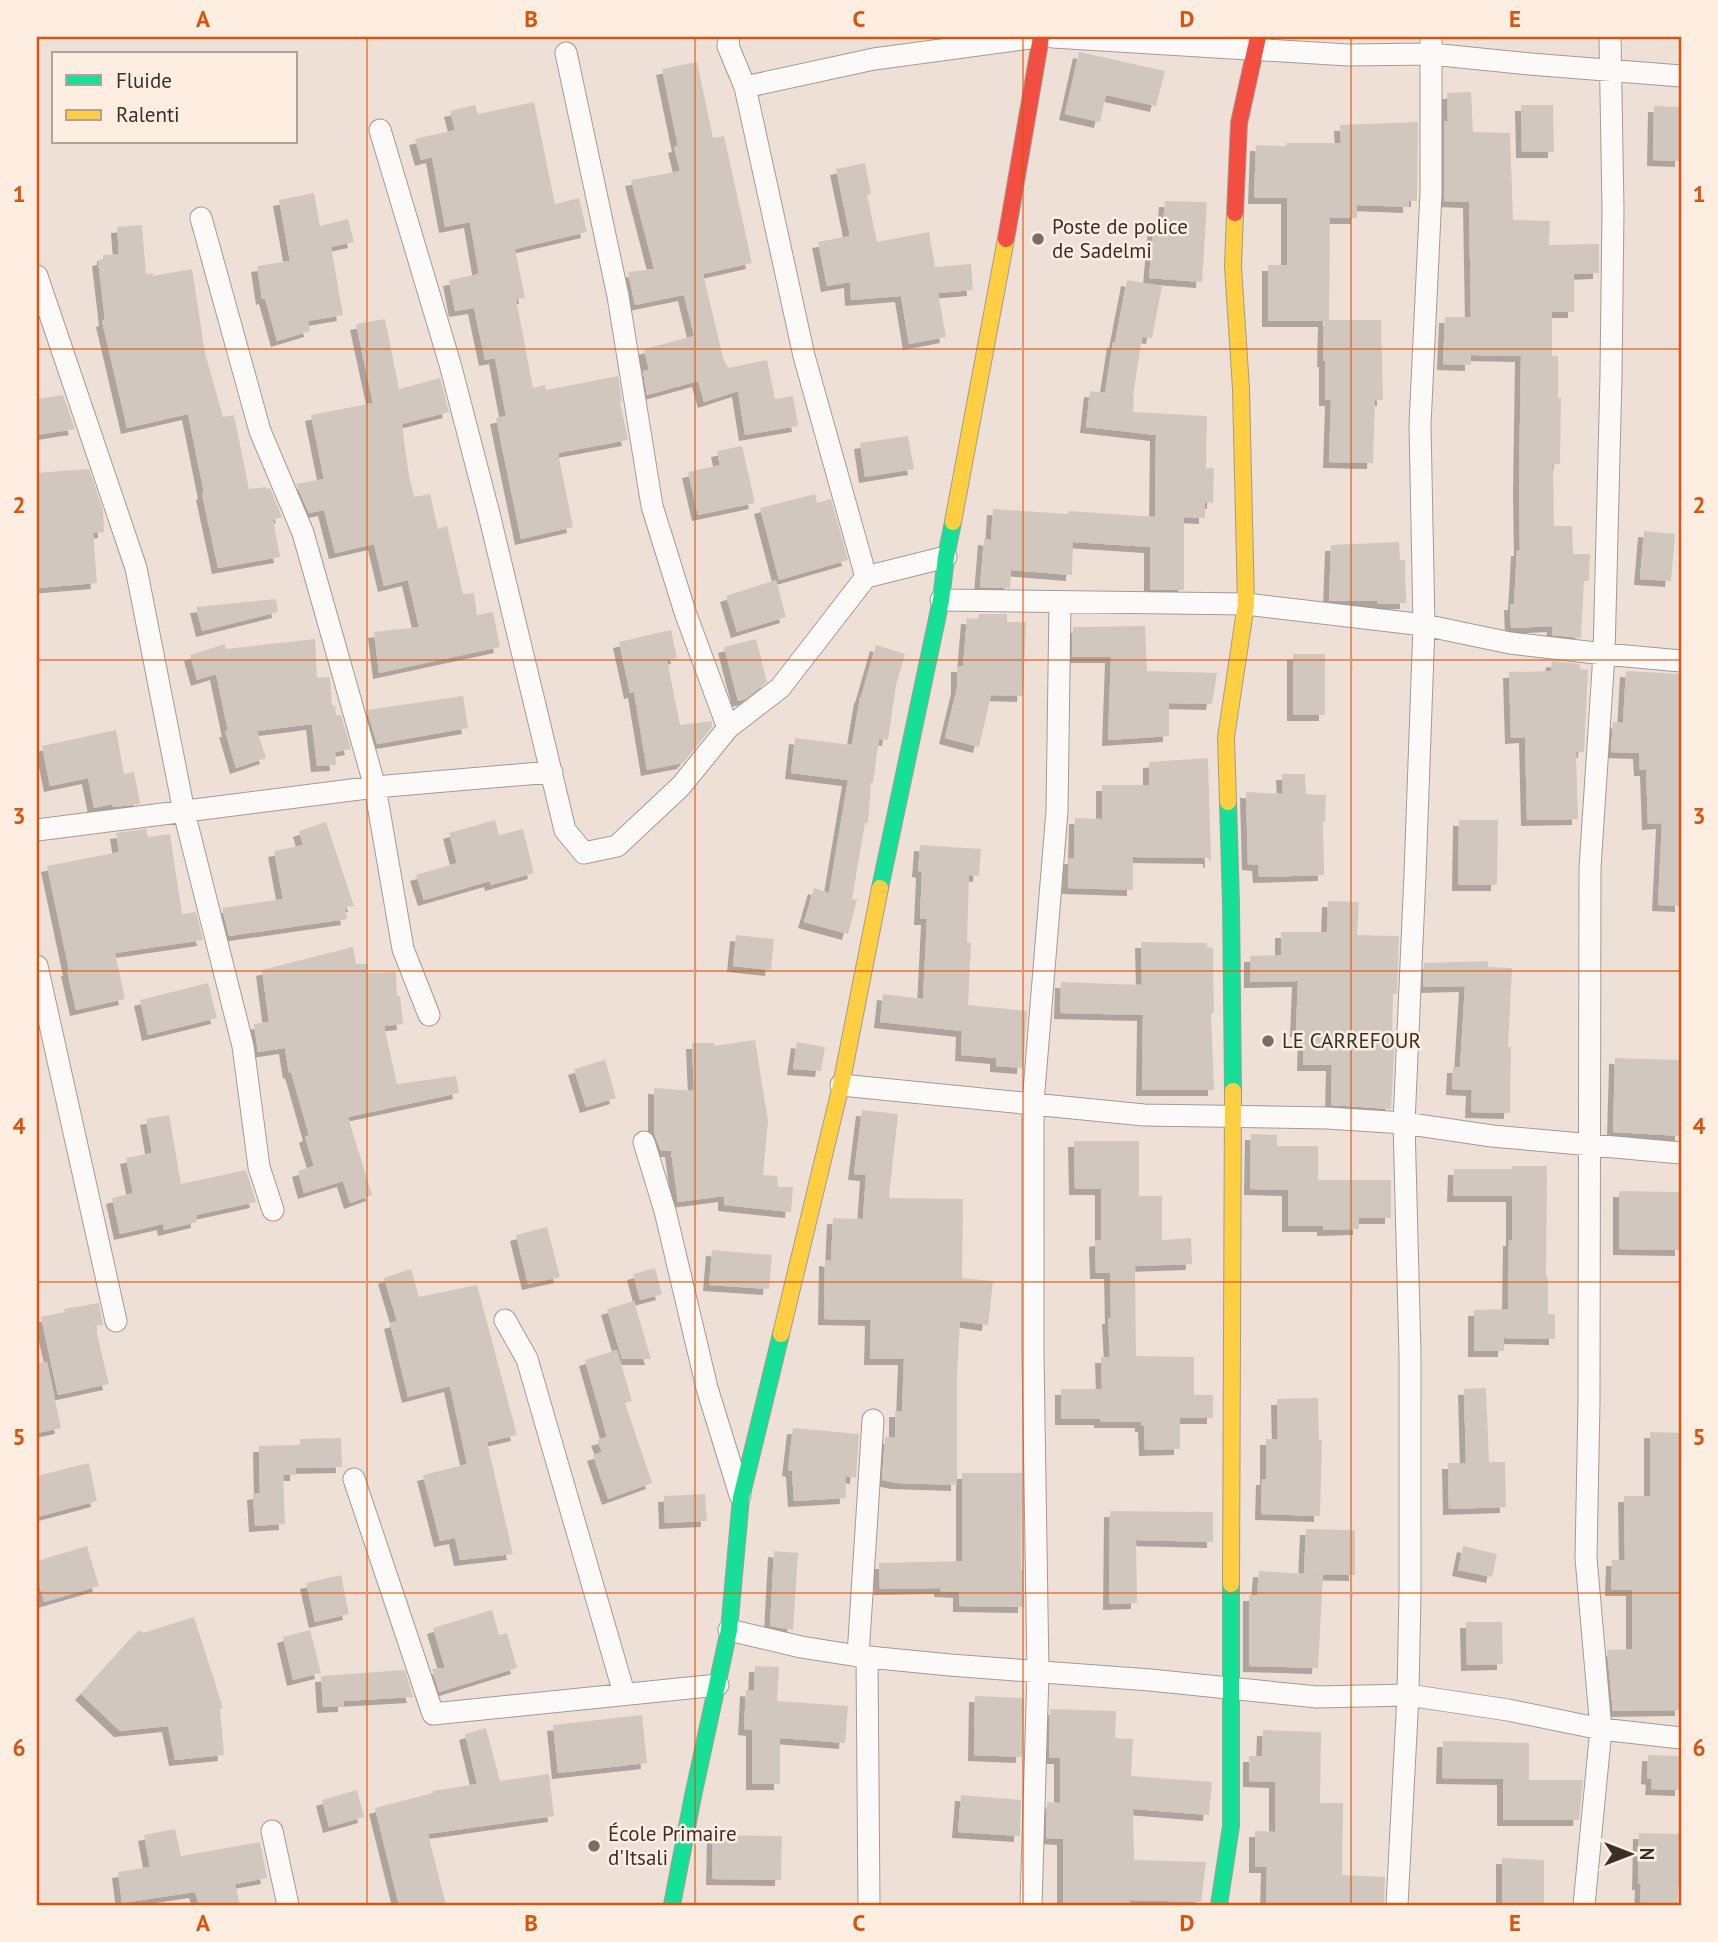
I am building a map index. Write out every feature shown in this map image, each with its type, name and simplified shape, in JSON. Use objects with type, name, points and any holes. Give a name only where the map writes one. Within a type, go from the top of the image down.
[{"type":"street","points":[[729,37],[728,46],[745,87],[804,356],[866,577]]},
{"type":"street","points":[[672,1905],[729,1630],[741,1498],[841,1085],[891,832],[941,600],[946,557],[1004,251],[1039,37],[874,60],[745,87]]},
{"type":"street","points":[[1053,37],[1257,43],[1348,55],[1431,46],[1530,64],[1681,76]]},
{"type":"street","points":[[1584,1905],[1601,1729],[1586,1558],[1590,1402],[1590,867],[1604,654],[1613,209],[1610,37]]},
{"type":"street","points":[[1219,1905],[1231,1826],[1233,1117],[1226,737],[1246,604],[1241,389],[1233,266],[1239,123],[1257,43]]},
{"type":"street","points":[[1397,1905],[1408,1695],[1410,1354],[1404,1123],[1424,625],[1420,425],[1431,193],[1431,46]]},
{"type":"street","points":[[566,53],[618,296],[652,506],[685,612],[728,728]]},
{"type":"street","points":[[380,130],[450,364],[565,830],[584,853],[617,846],[681,786],[728,728],[780,688],[866,577],[946,557]]},
{"type":"street","points":[[201,218],[260,431],[303,533],[375,787],[403,949],[429,1015]]},
{"type":"street","points":[[37,276],[136,568],[184,812],[243,1045],[259,1167],[273,1210]]},
{"type":"street","points":[[941,600],[1246,604],[1424,625],[1510,643],[1681,661]]},
{"type":"street","points":[[1031,1905],[1038,1673],[1033,1355],[1033,1103],[1057,811],[1060,602]]},
{"type":"street","points":[[37,830],[375,787],[552,772]]},
{"type":"street","points":[[37,966],[116,1321]]},
{"type":"street","points":[[841,1085],[1144,1115],[1327,1118],[1404,1123],[1492,1136],[1681,1153]]},
{"type":"street","points":[[644,1142],[665,1211],[708,1388],[741,1498]]},
{"type":"street","points":[[505,1320],[527,1359],[624,1693]]},
{"type":"street","points":[[869,1905],[862,1656],[873,1420]]},
{"type":"street","points":[[354,1479],[433,1714],[718,1685]]},
{"type":"street","points":[[729,1630],[801,1647],[862,1656],[1038,1673],[1317,1697],[1408,1695],[1508,1710],[1601,1729],[1681,1738]]},
{"type":"street","points":[[272,1831],[288,1905]]},
{"type":"building","points":[[1079,52],[1165,71],[1156,106],[1106,95],[1100,122],[1065,114]]},
{"type":"building","points":[[697,62],[713,138],[724,136],[752,263],[703,274],[724,361],[728,368],[767,360],[775,399],[793,396],[798,426],[745,435],[738,391],[704,402],[698,381],[647,395],[643,371],[649,370],[644,349],[694,336],[684,295],[635,305],[628,272],[654,269],[631,180],[680,171],[674,147],[678,146],[662,69]]},
{"type":"building","points":[[1471,92],[1473,132],[1510,133],[1513,220],[1550,221],[1549,245],[1599,244],[1599,273],[1574,274],[1574,312],[1552,312],[1552,356],[1558,356],[1558,398],[1561,398],[1560,464],[1553,464],[1554,526],[1572,526],[1573,554],[1590,554],[1589,581],[1584,581],[1581,638],[1552,635],[1553,626],[1511,628],[1510,604],[1514,604],[1517,550],[1520,550],[1521,356],[1471,355],[1471,365],[1443,364],[1445,317],[1471,317],[1469,202],[1444,201],[1444,121],[1448,121],[1447,93]]},
{"type":"building","points":[[534,102],[555,204],[579,198],[587,232],[515,249],[525,298],[516,299],[533,388],[545,385],[546,390],[618,376],[628,440],[558,453],[573,527],[521,539],[496,418],[506,416],[495,358],[485,360],[474,308],[455,311],[449,280],[479,274],[470,222],[445,227],[432,157],[421,160],[415,139],[455,130],[450,111],[475,105],[478,114]]},
{"type":"building","points":[[1521,105],[1553,105],[1554,152],[1522,152]]},
{"type":"building","points":[[1654,106],[1681,107],[1681,161],[1653,160]]},
{"type":"building","points":[[1418,122],[1417,201],[1409,201],[1409,207],[1357,205],[1357,218],[1330,218],[1329,320],[1381,320],[1383,400],[1375,400],[1373,463],[1329,462],[1331,400],[1325,400],[1324,321],[1268,321],[1268,265],[1287,265],[1287,198],[1254,198],[1256,145],[1341,143],[1340,125]]},
{"type":"building","points":[[865,163],[871,194],[867,195],[877,242],[929,232],[935,267],[971,264],[973,290],[938,293],[946,337],[909,344],[901,296],[851,300],[850,282],[827,286],[818,242],[850,236],[836,169]]},
{"type":"building","points":[[314,193],[320,226],[348,219],[354,242],[331,247],[343,315],[308,321],[310,331],[277,341],[265,298],[262,299],[257,266],[290,261],[279,200]]},
{"type":"building","points":[[1165,201],[1207,202],[1202,282],[1149,278],[1154,223],[1163,224]]},
{"type":"building","points":[[142,225],[146,274],[153,273],[153,276],[192,269],[205,353],[223,417],[234,415],[249,489],[270,488],[282,517],[273,520],[280,557],[218,568],[188,414],[127,428],[102,321],[105,320],[98,260],[103,259],[103,255],[119,254],[117,227]]},
{"type":"building","points":[[1127,280],[1162,286],[1152,338],[1142,337],[1133,412],[1207,416],[1206,468],[1214,468],[1213,503],[1205,502],[1205,518],[1184,517],[1184,590],[1150,590],[1150,547],[1073,542],[1072,575],[1011,570],[1010,588],[980,587],[984,539],[991,540],[993,509],[1155,517],[1156,435],[1086,427],[1090,391],[1105,393]]},
{"type":"building","points":[[385,319],[399,389],[440,378],[449,412],[402,424],[414,497],[430,494],[438,529],[447,526],[463,594],[474,593],[477,615],[493,612],[500,647],[379,673],[374,632],[419,627],[408,580],[384,586],[374,544],[335,553],[324,510],[309,513],[296,484],[324,479],[311,415],[373,403],[356,324]]},
{"type":"building","points":[[63,395],[75,429],[37,435],[37,399]]},
{"type":"building","points":[[908,436],[914,469],[865,477],[860,443]]},
{"type":"building","points":[[742,446],[755,503],[698,515],[688,472],[720,465],[717,451]]},
{"type":"building","points":[[89,469],[103,510],[104,532],[93,533],[97,583],[37,588],[37,473]]},
{"type":"building","points":[[815,494],[817,503],[831,499],[848,560],[779,580],[760,508]]},
{"type":"building","points":[[1644,531],[1675,534],[1671,581],[1640,579]]},
{"type":"building","points":[[1399,542],[1400,560],[1405,560],[1406,603],[1329,601],[1331,545]]},
{"type":"building","points":[[776,580],[786,617],[737,632],[726,596]]},
{"type":"building","points":[[276,599],[278,612],[202,631],[196,607]]},
{"type":"building","points":[[979,614],[1007,614],[1007,622],[1026,622],[1023,696],[991,695],[979,747],[945,738],[957,688],[957,666],[963,666],[967,618],[978,619]]},
{"type":"building","points":[[1145,626],[1147,671],[1217,673],[1212,704],[1169,703],[1169,736],[1108,740],[1111,657],[1072,657],[1073,627]]},
{"type":"building","points":[[671,630],[677,658],[667,660],[680,725],[712,721],[712,727],[683,763],[647,770],[634,692],[630,693],[619,642]]},
{"type":"building","points":[[315,639],[317,678],[330,677],[332,706],[335,705],[336,715],[341,715],[351,749],[335,752],[336,765],[317,766],[312,724],[257,731],[266,758],[236,768],[225,731],[228,731],[216,674],[197,680],[190,655],[225,644],[226,649]]},
{"type":"building","points":[[756,639],[767,682],[745,699],[738,701],[724,647]]},
{"type":"building","points":[[876,645],[905,654],[896,685],[888,740],[879,739],[871,783],[868,823],[865,823],[852,899],[857,900],[848,934],[804,922],[814,888],[829,893],[848,780],[791,773],[795,738],[852,745],[860,697]]},
{"type":"building","points":[[1293,654],[1325,654],[1325,715],[1293,715]]},
{"type":"building","points":[[1552,661],[1580,664],[1580,669],[1588,670],[1584,752],[1576,752],[1578,819],[1527,820],[1525,737],[1511,738],[1509,672],[1551,671]]},
{"type":"building","points":[[1626,671],[1681,674],[1681,906],[1658,905],[1662,823],[1648,824],[1646,770],[1640,770],[1639,753],[1611,752],[1613,722],[1623,723]]},
{"type":"building","points":[[463,696],[468,728],[377,744],[367,710]]},
{"type":"building","points":[[116,730],[124,774],[134,772],[140,804],[113,807],[112,804],[94,808],[88,778],[50,786],[42,746]]},
{"type":"building","points":[[1208,758],[1211,862],[1209,858],[1133,857],[1133,890],[1068,888],[1069,858],[1074,858],[1075,818],[1102,819],[1102,785],[1149,785],[1149,762]]},
{"type":"building","points":[[1282,774],[1305,774],[1306,794],[1326,795],[1323,822],[1324,875],[1259,877],[1258,865],[1248,864],[1246,792],[1283,794]]},
{"type":"building","points":[[495,820],[499,835],[523,829],[534,873],[491,885],[490,881],[424,900],[416,875],[457,863],[449,833]]},
{"type":"building","points":[[1459,820],[1498,820],[1497,885],[1458,885]]},
{"type":"building","points":[[326,822],[354,906],[345,907],[347,919],[229,936],[222,908],[283,899],[274,851],[303,845],[299,831]]},
{"type":"building","points":[[146,829],[148,837],[170,834],[182,914],[196,912],[203,940],[115,953],[125,999],[76,1010],[47,866],[119,852],[116,833]]},
{"type":"building","points":[[920,845],[981,849],[979,876],[969,875],[967,942],[971,943],[968,1005],[1027,1011],[1023,1068],[996,1066],[996,1058],[961,1055],[962,1031],[880,1022],[883,994],[923,999],[927,919],[920,919]]},
{"type":"building","points":[[1328,901],[1359,902],[1357,935],[1399,936],[1397,994],[1393,994],[1392,1037],[1395,1037],[1391,1109],[1331,1105],[1332,1065],[1303,1065],[1304,1031],[1296,1031],[1298,981],[1250,982],[1250,956],[1281,955],[1281,932],[1327,932]]},
{"type":"building","points":[[736,935],[774,939],[771,970],[733,966]]},
{"type":"building","points":[[1141,942],[1207,943],[1207,947],[1213,948],[1214,1013],[1211,1013],[1214,1090],[1142,1090],[1143,1015],[1060,1013],[1061,982],[1142,985]]},
{"type":"building","points":[[353,947],[356,964],[368,964],[368,973],[396,972],[397,996],[400,996],[403,1024],[384,1026],[397,1084],[456,1076],[459,1093],[348,1117],[372,1195],[350,1203],[343,1181],[304,1193],[298,1171],[314,1166],[305,1137],[309,1135],[291,1072],[289,1073],[285,1048],[258,1052],[254,1024],[269,1022],[262,970]]},
{"type":"building","points":[[1488,961],[1488,967],[1512,968],[1508,1047],[1511,1047],[1510,1113],[1471,1112],[1472,1090],[1452,1089],[1453,1067],[1460,1067],[1465,986],[1423,987],[1424,963]]},
{"type":"building","points":[[208,983],[217,1018],[148,1035],[140,1000]]},
{"type":"building","points":[[755,1040],[768,1121],[763,1175],[777,1176],[778,1187],[793,1187],[791,1212],[724,1205],[724,1196],[678,1202],[671,1151],[661,1151],[654,1133],[654,1088],[694,1091],[692,1043],[714,1043],[714,1046]]},
{"type":"building","points":[[797,1042],[825,1047],[821,1071],[793,1069]]},
{"type":"building","points":[[1615,1058],[1681,1060],[1681,1136],[1613,1132]]},
{"type":"building","points":[[605,1060],[616,1098],[586,1107],[574,1069]]},
{"type":"building","points":[[862,1110],[898,1114],[889,1198],[963,1199],[962,1278],[993,1281],[988,1325],[960,1321],[957,1485],[882,1480],[885,1437],[895,1438],[895,1411],[902,1411],[904,1359],[870,1359],[871,1320],[824,1319],[825,1260],[831,1261],[833,1218],[863,1219],[866,1175],[854,1174]]},
{"type":"building","points":[[169,1115],[181,1184],[246,1170],[256,1202],[196,1215],[197,1222],[164,1230],[163,1224],[120,1234],[112,1198],[133,1193],[126,1158],[152,1153],[146,1119]]},
{"type":"building","points":[[1251,1134],[1277,1135],[1277,1146],[1318,1146],[1318,1180],[1391,1180],[1391,1218],[1359,1218],[1359,1229],[1323,1230],[1323,1226],[1288,1226],[1288,1190],[1250,1189]]},
{"type":"building","points":[[1074,1141],[1139,1141],[1139,1196],[1162,1196],[1162,1240],[1191,1238],[1192,1264],[1135,1266],[1136,1356],[1194,1357],[1194,1395],[1213,1395],[1213,1418],[1180,1418],[1180,1449],[1145,1450],[1144,1426],[1141,1426],[1141,1422],[1061,1419],[1061,1389],[1102,1389],[1101,1357],[1110,1357],[1110,1273],[1096,1273],[1095,1241],[1101,1240],[1101,1189],[1075,1189]]},
{"type":"building","points":[[1512,1166],[1547,1166],[1546,1277],[1548,1314],[1555,1314],[1555,1339],[1504,1338],[1504,1351],[1474,1351],[1474,1310],[1508,1309],[1512,1196],[1453,1196],[1454,1169],[1512,1169]]},
{"type":"building","points":[[1619,1191],[1681,1192],[1681,1250],[1619,1249]]},
{"type":"building","points":[[547,1227],[560,1277],[528,1284],[516,1235]]},
{"type":"building","points":[[712,1250],[772,1255],[769,1289],[709,1285]]},
{"type":"building","points":[[655,1268],[662,1294],[640,1300],[633,1274]]},
{"type":"building","points":[[411,1269],[419,1297],[477,1285],[517,1435],[487,1442],[513,1554],[460,1560],[455,1538],[440,1541],[423,1475],[467,1464],[450,1386],[408,1397],[390,1323],[397,1321],[384,1278]]},
{"type":"building","points":[[634,1301],[651,1359],[622,1359],[607,1309]]},
{"type":"building","points":[[99,1303],[103,1325],[95,1326],[109,1384],[58,1395],[41,1317],[65,1312],[64,1309]]},
{"type":"building","points":[[617,1350],[632,1401],[625,1403],[652,1483],[608,1499],[593,1455],[602,1452],[597,1440],[607,1437],[585,1360]]},
{"type":"building","points":[[47,1362],[61,1428],[37,1433],[37,1363]]},
{"type":"building","points":[[1486,1388],[1489,1462],[1505,1462],[1506,1507],[1449,1509],[1448,1463],[1466,1463],[1464,1389]]},
{"type":"building","points":[[1318,1398],[1319,1440],[1322,1440],[1320,1516],[1261,1514],[1262,1479],[1266,1479],[1266,1439],[1278,1439],[1277,1399]]},
{"type":"building","points":[[793,1428],[859,1434],[856,1478],[845,1476],[846,1498],[794,1501],[792,1471],[788,1470]]},
{"type":"building","points":[[1650,1432],[1681,1433],[1681,1710],[1613,1711],[1607,1650],[1632,1649],[1632,1590],[1611,1590],[1612,1560],[1625,1560],[1624,1496],[1650,1496]]},
{"type":"building","points":[[341,1438],[342,1467],[296,1468],[296,1475],[283,1475],[285,1524],[255,1526],[253,1494],[260,1493],[259,1446],[300,1445],[300,1439]]},
{"type":"building","points":[[89,1463],[97,1501],[37,1517],[37,1476]]},
{"type":"building","points":[[962,1473],[1022,1473],[1021,1570],[1024,1607],[959,1606],[959,1592],[940,1591],[940,1588],[880,1589],[879,1563],[962,1561]]},
{"type":"building","points":[[705,1494],[707,1521],[665,1523],[664,1496]]},
{"type":"building","points":[[1110,1511],[1213,1512],[1213,1542],[1136,1540],[1137,1603],[1109,1604]]},
{"type":"building","points":[[1306,1529],[1355,1530],[1355,1575],[1304,1574]]},
{"type":"building","points":[[87,1546],[99,1586],[44,1602],[37,1577],[37,1561]]},
{"type":"building","points":[[1463,1546],[1497,1554],[1492,1577],[1458,1570]]},
{"type":"building","points":[[774,1551],[798,1553],[793,1630],[770,1626]]},
{"type":"building","points":[[1259,1571],[1323,1575],[1318,1668],[1249,1666],[1249,1595],[1257,1595]]},
{"type":"building","points":[[341,1575],[349,1614],[315,1622],[306,1583]]},
{"type":"building","points":[[492,1610],[499,1635],[507,1633],[517,1668],[439,1692],[432,1669],[445,1668],[433,1628]]},
{"type":"building","points":[[194,1617],[223,1708],[220,1709],[224,1755],[175,1760],[168,1726],[120,1731],[81,1694],[139,1630],[143,1633]]},
{"type":"building","points":[[1466,1622],[1502,1622],[1503,1664],[1467,1665]]},
{"type":"building","points":[[310,1630],[321,1673],[293,1680],[283,1637]]},
{"type":"building","points":[[755,1666],[779,1667],[777,1701],[848,1706],[845,1743],[780,1738],[780,1784],[752,1784],[752,1730],[744,1729],[746,1690],[754,1691]]},
{"type":"building","points":[[405,1670],[413,1697],[344,1701],[344,1706],[323,1707],[321,1676]]},
{"type":"building","points":[[975,1696],[1024,1698],[1022,1757],[974,1755]]},
{"type":"building","points":[[1050,1709],[1116,1711],[1115,1738],[1133,1739],[1131,1776],[1212,1782],[1209,1815],[1133,1809],[1134,1860],[1206,1862],[1201,1902],[1130,1900],[1130,1905],[1063,1905],[1063,1839],[1046,1838],[1047,1802],[1060,1803],[1060,1758],[1049,1758]]},
{"type":"building","points":[[642,1715],[647,1763],[558,1773],[553,1725]]},
{"type":"building","points":[[486,1728],[500,1781],[549,1774],[554,1816],[428,1834],[446,1905],[399,1905],[375,1808],[433,1791],[477,1784],[465,1734]]},
{"type":"building","points":[[1263,1730],[1321,1732],[1320,1803],[1343,1803],[1342,1875],[1385,1877],[1384,1905],[1266,1905],[1267,1867],[1255,1867],[1255,1831],[1275,1832],[1275,1782],[1249,1781],[1249,1756],[1262,1756]]},
{"type":"building","points":[[1443,1741],[1529,1743],[1529,1780],[1583,1780],[1579,1820],[1503,1820],[1503,1779],[1442,1778]]},
{"type":"building","points":[[1648,1755],[1681,1756],[1681,1790],[1651,1789],[1652,1779],[1647,1778]]},
{"type":"building","points":[[357,1790],[364,1817],[329,1827],[322,1800]]},
{"type":"building","points":[[961,1795],[1021,1800],[1020,1836],[958,1832]]},
{"type":"building","points":[[175,1829],[181,1856],[260,1842],[267,1878],[235,1884],[240,1905],[199,1905],[195,1892],[122,1903],[118,1872],[150,1867],[144,1835]]},
{"type":"building","points":[[1639,1833],[1681,1834],[1677,1905],[1640,1902]]},
{"type":"building","points":[[713,1835],[782,1836],[781,1880],[712,1879]]},
{"type":"building","points":[[1502,1858],[1544,1860],[1544,1905],[1502,1905]]},
{"type":"traffic: fast","points":[[880,888],[941,600],[953,522]]},
{"type":"traffic: fast","points":[[1228,802],[1233,1091]]},
{"type":"traffic: fast","points":[[672,1905],[729,1630],[741,1498],[781,1334]]},
{"type":"traffic: fast","points":[[1219,1905],[1231,1826],[1231,1584]]},
{"type":"traffic: slow","points":[[1228,802],[1226,737],[1246,604],[1241,389],[1233,266],[1235,213]]},
{"type":"traffic: slow","points":[[953,522],[1006,239]]},
{"type":"traffic: slow","points":[[781,1334],[841,1085],[880,888]]},
{"type":"traffic: slow","points":[[1231,1584],[1233,1091]]},
{"type":"traffic: jam","points":[[1006,239],[1041,37]]},
{"type":"traffic: jam","points":[[1235,213],[1239,123],[1258,37]]},
{"type":"place","name":"Poste de police de Sadelmi","points":[[1038,239]]},
{"type":"place","name":"LE CARREFOUR","points":[[1268,1041]]},
{"type":"place","name":"École Primaire d'Itsali","points":[[594,1846]]}]
